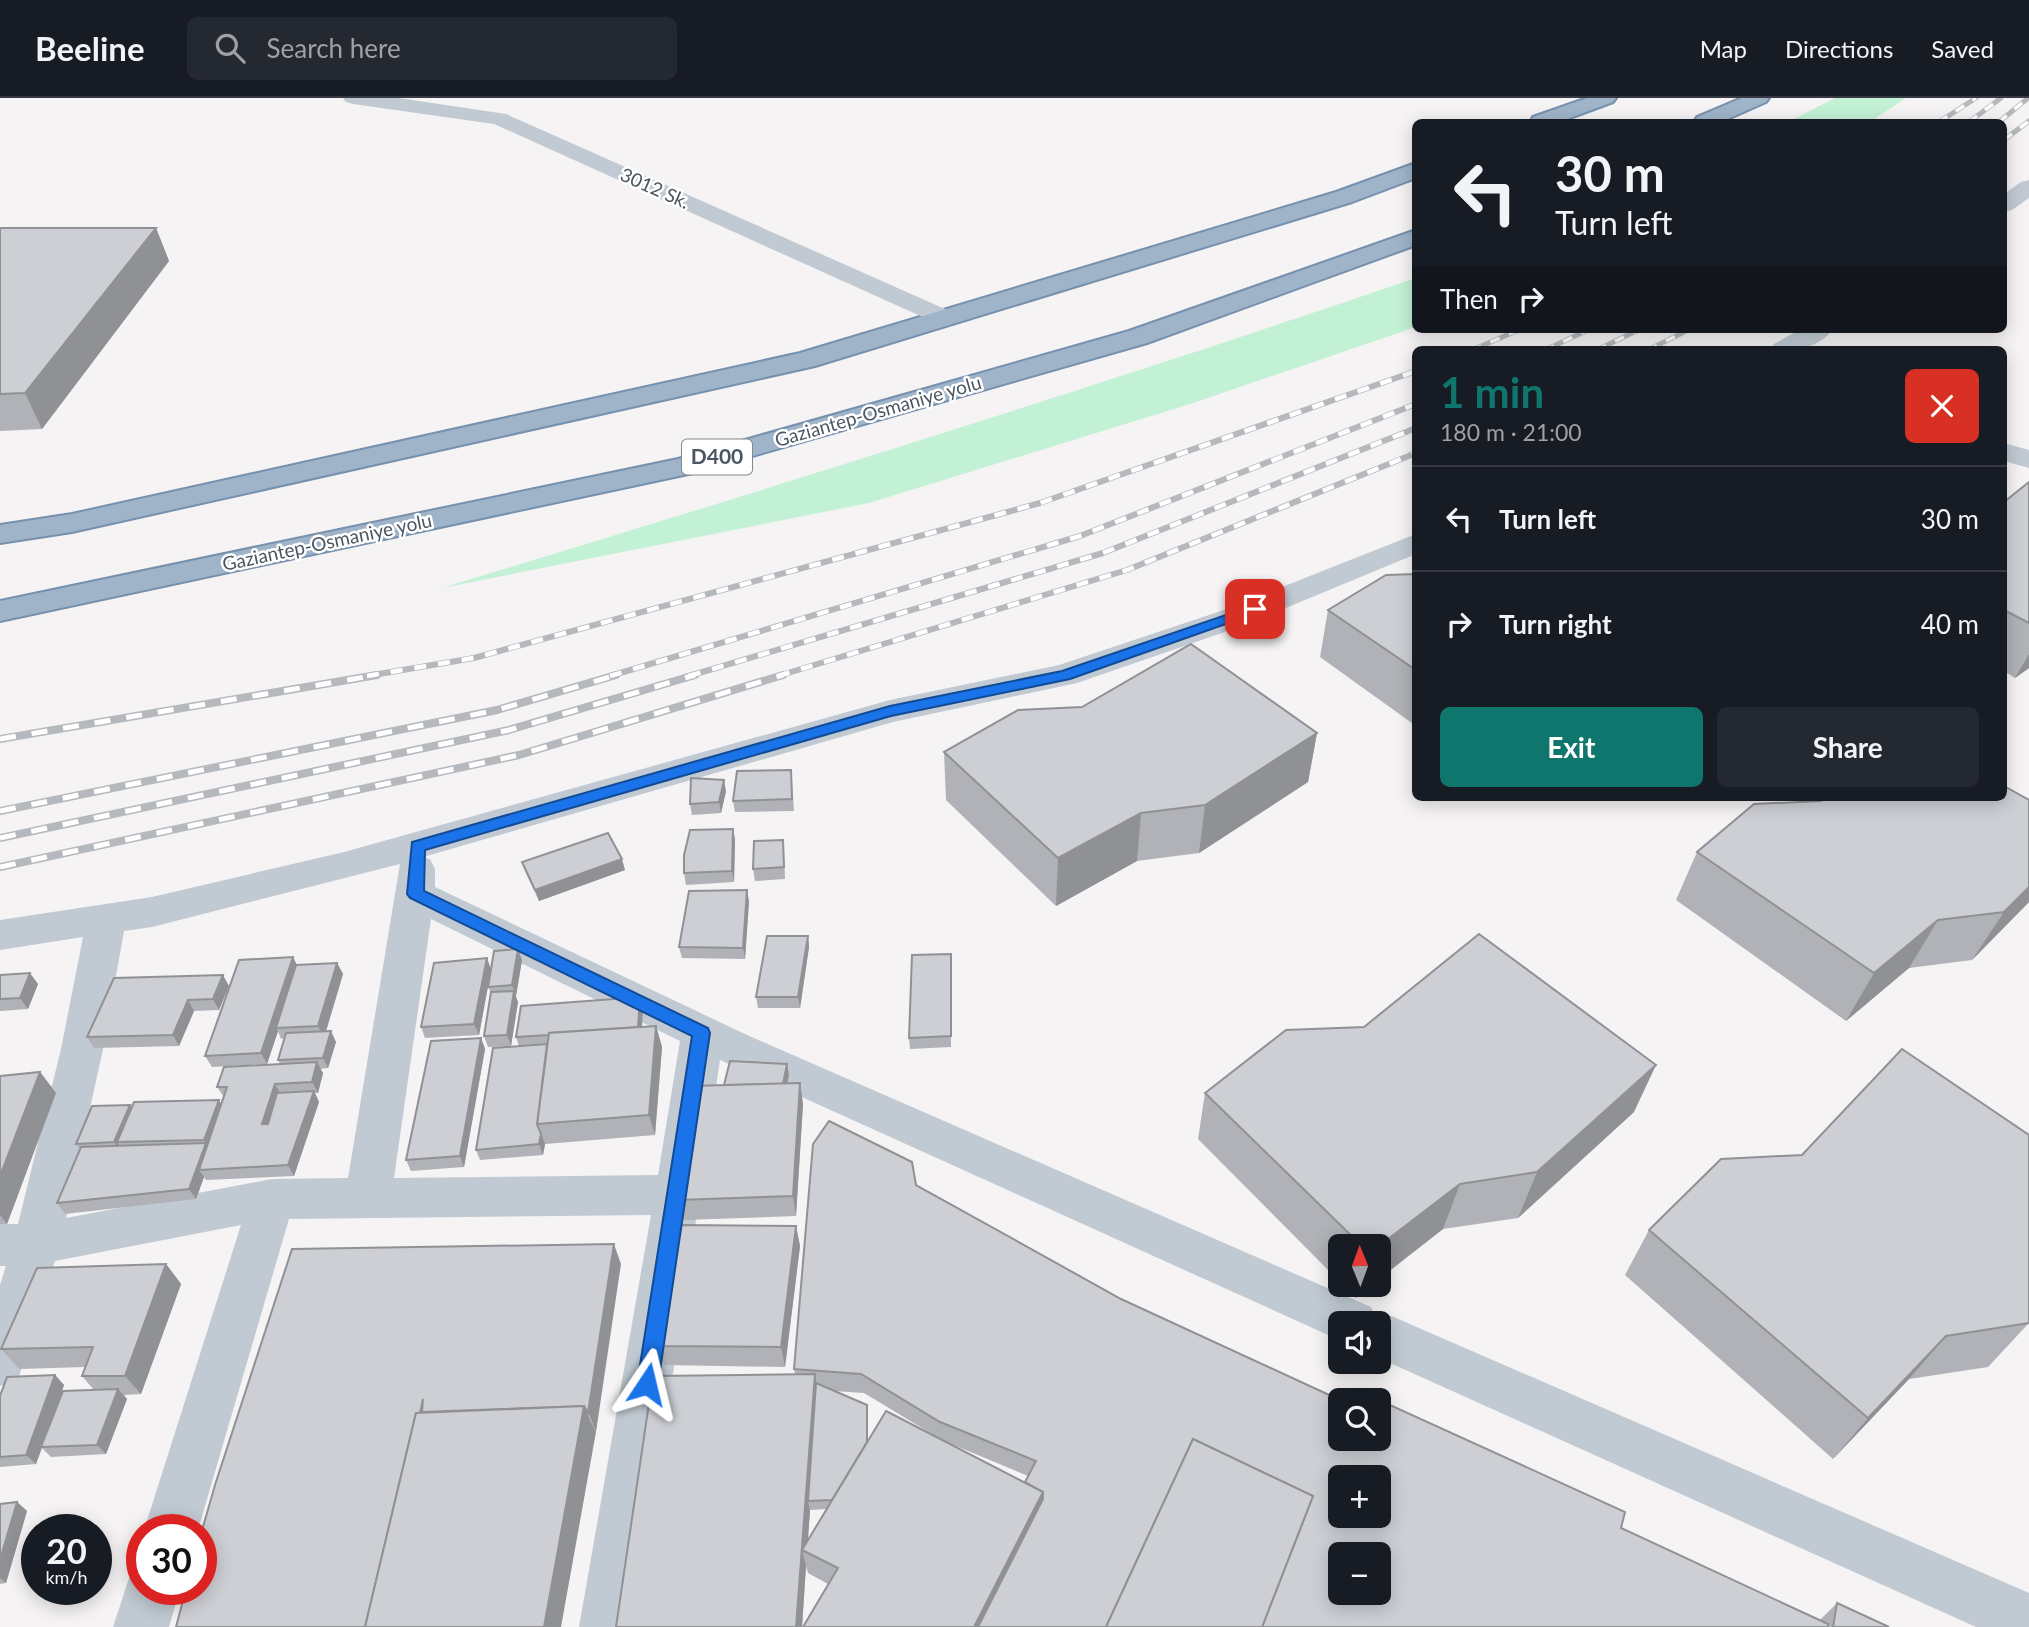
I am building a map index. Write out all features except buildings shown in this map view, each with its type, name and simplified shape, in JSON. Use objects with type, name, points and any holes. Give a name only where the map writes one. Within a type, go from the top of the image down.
[{"type":"highway","points":[[1549,119],[1606,98]]},
{"type":"highway","points":[[1712,119],[1759,98]]},
{"type":"highway","points":[[0,534],[72,523],[806,360],[1344,197],[1412,172]]},
{"type":"highway","name":"Gaziantep-Osmaniye yolu","points":[[0,611],[683,467],[1138,337],[1412,238]]},
{"type":"street","name":"3012 Sk.","points":[[353,98],[499,118],[945,318]]},
{"type":"street","points":[[2007,203],[2029,187]]},
{"type":"street","points":[[1790,346],[1813,333]]},
{"type":"street","points":[[2007,454],[2029,459]]},
{"type":"street","points":[[0,935],[152,912],[417,846],[890,711],[1065,675],[1233,618],[1412,545]]},
{"type":"street","points":[[368,1198],[415,894],[417,846]]},
{"type":"street","points":[[415,894],[702,1033],[1328,1311]]},
{"type":"street","points":[[0,1363],[19,1244],[82,1049],[106,919]]},
{"type":"street","points":[[607,1627],[702,1033]]},
{"type":"street","points":[[19,1244],[272,1199],[678,1195]]},
{"type":"street","points":[[176,1514],[272,1199]]},
{"type":"street","points":[[1391,1339],[2029,1622]]},
{"type":"street","points":[[141,1627],[147,1605]]},
{"type":"green space","points":[[1835,98],[1906,98],[1874,119],[1794,119]]},
{"type":"green space","points":[[1412,279],[1412,328],[1190,404],[869,503],[442,588],[930,437]]},
{"type":"railway","points":[[1944,119],[1976,98]]},
{"type":"railway","points":[[1973,119],[2001,98]]},
{"type":"railway","points":[[2003,119],[2028,98]]},
{"type":"railway","points":[[2007,138],[2029,121]]},
{"type":"railway","points":[[1481,346],[1512,333]]},
{"type":"railway","points":[[1554,346],[1581,333]]},
{"type":"railway","points":[[1605,346],[1632,333]]},
{"type":"railway","points":[[1656,346],[1682,333]]},
{"type":"railway","points":[[367,676],[474,658],[1040,503],[1412,372]]},
{"type":"railway","points":[[610,676],[1080,536],[1412,406]]},
{"type":"railway","points":[[689,676],[1103,553],[1412,430]]},
{"type":"railway","points":[[778,676],[1127,570],[1412,455]]},
{"type":"railway","points":[[0,739],[377,675]]},
{"type":"railway","points":[[0,811],[497,710],[616,675]]},
{"type":"railway","points":[[0,838],[509,730],[695,675]]},
{"type":"railway","points":[[0,867],[519,755],[783,675]]},
{"type":"route","points":[[647,1384],[702,1033],[415,894],[417,846],[890,711],[1065,675],[1255,609]]}]
